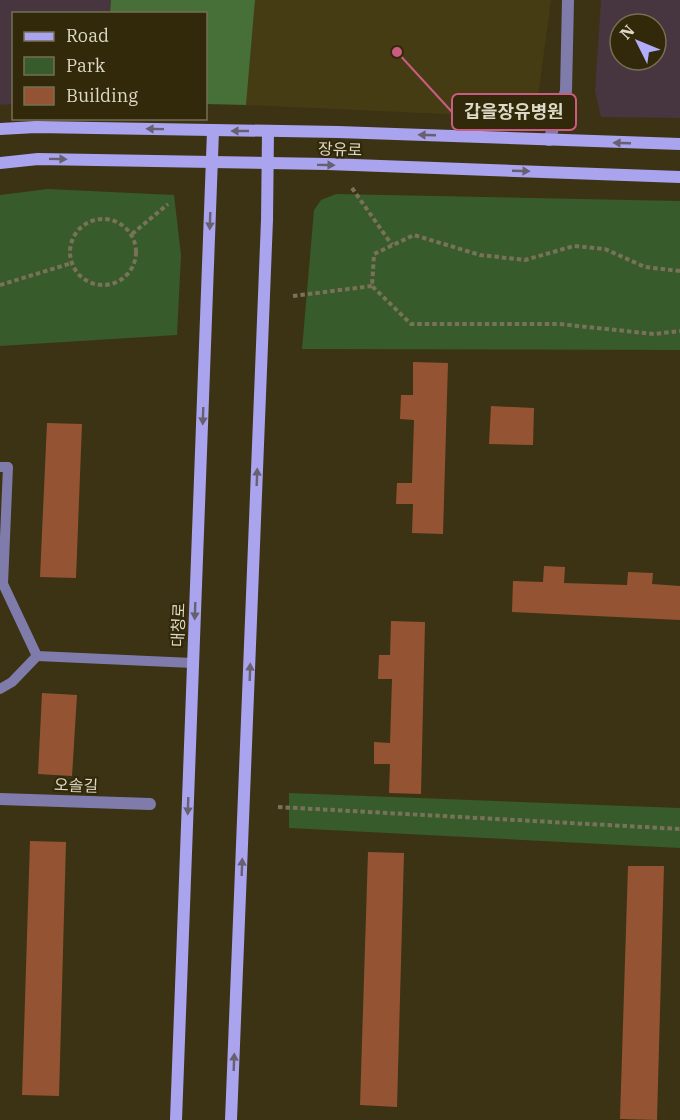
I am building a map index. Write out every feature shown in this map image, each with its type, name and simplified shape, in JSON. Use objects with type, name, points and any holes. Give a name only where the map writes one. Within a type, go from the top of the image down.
[{"type":"main road","name":"장유로","points":[[0,129],[36,127],[267,131],[680,144]]},
{"type":"main road","name":"대청로","points":[[176,1120],[213,131]]},
{"type":"main road","points":[[231,1120],[268,164],[267,131]]},
{"type":"main road","name":"장유로","points":[[0,163],[38,159],[680,177]]},
{"type":"street","points":[[549,140],[566,91],[568,0]]},
{"type":"street","name":"오솔길","points":[[0,799],[150,804]]},
{"type":"lane","points":[[0,467],[8,467],[3,518],[1,584],[37,656]]},
{"type":"lane","points":[[0,689],[12,682],[37,656],[193,663]]},
{"type":"path","points":[[352,188],[392,245]]},
{"type":"path","points":[[132,234],[168,204]]},
{"type":"path","points":[[94,220],[115,220],[132,234],[136,255],[127,275],[118,281],[96,284],[78,273],[72,263],[72,242],[84,225],[94,220]]},
{"type":"path","points":[[680,271],[645,267],[605,249],[574,246],[525,260],[480,255],[414,235],[374,254],[372,286],[411,324],[559,324],[654,334],[680,331]]},
{"type":"path","points":[[0,285],[72,263]]},
{"type":"path","points":[[293,296],[372,286]]},
{"type":"path","points":[[278,807],[680,829]]},
{"type":"shaded area","points":[[0,0],[111,0],[110,12],[12,12],[12,104],[0,105]]},
{"type":"shaded area","points":[[255,0],[551,0],[535,118],[246,105]]},
{"type":"shaded area","points":[[601,0],[680,0],[680,118],[601,117],[595,91]]},
{"type":"green space","points":[[111,0],[255,0],[246,105],[207,104],[207,12],[110,12]]},
{"type":"green space","points":[[48,189],[174,195],[181,255],[177,335],[0,346],[0,195]]},
{"type":"green space","points":[[336,194],[680,201],[680,350],[302,349],[314,210],[321,200]]},
{"type":"green space","points":[[289,793],[680,808],[680,848],[289,828]]},
{"type":"building","points":[[413,362],[448,363],[443,534],[412,533],[413,504],[396,504],[397,483],[412,483],[414,420],[400,419],[401,395],[413,395]]},
{"type":"building","points":[[491,406],[534,408],[533,445],[489,444]]},
{"type":"building","points":[[47,423],[82,424],[76,578],[40,577]]},
{"type":"building","points":[[544,566],[565,567],[564,583],[627,585],[628,572],[653,573],[652,584],[680,586],[680,620],[512,612],[513,581],[543,582]]},
{"type":"building","points":[[391,621],[425,622],[421,794],[389,793],[390,764],[374,764],[374,742],[390,743],[392,679],[378,679],[379,655],[390,655]]},
{"type":"building","points":[[42,693],[77,695],[72,776],[38,774]]},
{"type":"building","points":[[30,841],[66,842],[59,1096],[22,1095]]},
{"type":"building","points":[[368,852],[404,853],[397,1107],[360,1105]]},
{"type":"building","points":[[628,866],[664,866],[657,1120],[620,1119]]},
{"type":"place","name":"갑을장유병원","points":[[397,52]]}]
